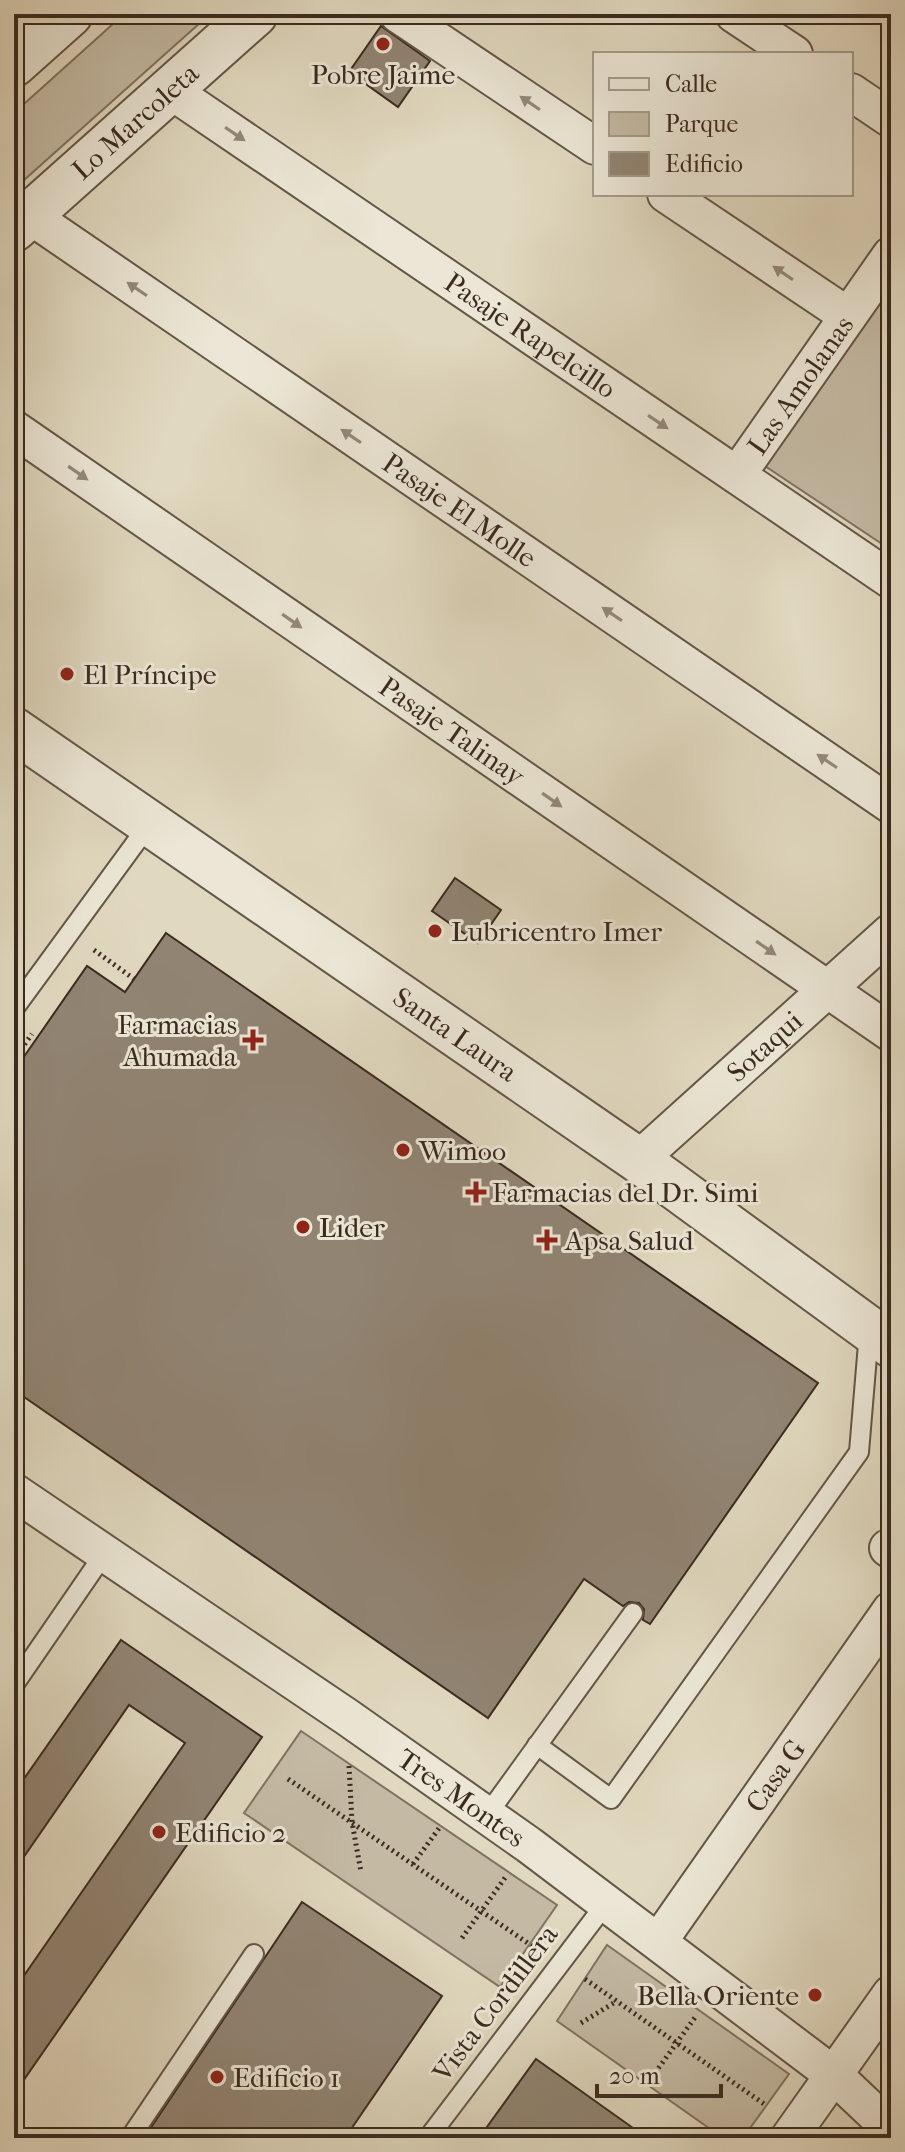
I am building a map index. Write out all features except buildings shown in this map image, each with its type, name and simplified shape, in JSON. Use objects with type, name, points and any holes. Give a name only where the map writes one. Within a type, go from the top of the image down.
[{"type":"street","points":[[14,64],[70,14]]},
{"type":"street","name":"Lo Marcoleta","points":[[22,222],[255,14]]},
{"type":"street","points":[[398,14],[593,145]]},
{"type":"street","points":[[734,14],[791,52]]},
{"type":"street","name":"Pasaje Rapelcillo","points":[[170,90],[891,580]]},
{"type":"street","points":[[853,93],[891,119]]},
{"type":"street","points":[[669,196],[848,316]]},
{"type":"street","name":"Pasaje El Molle","points":[[22,222],[891,805]]},
{"type":"street","name":"Las Amolanas","points":[[737,475],[891,255]]},
{"type":"street","name":"Pasaje Talinay","points":[[14,429],[891,1033]]},
{"type":"street","name":"Santa Laura","points":[[14,730],[638,1160],[880,1337]]},
{"type":"street","name":"Sotaqui","points":[[638,1160],[891,932]]},
{"type":"street","name":"Tres Montes","points":[[14,1492],[347,1717],[607,1902],[835,2076],[891,2129]]},
{"type":"street","name":"Casa G","points":[[659,1941],[891,1610]]},
{"type":"street","points":[[793,2132],[891,1994]]},
{"type":"lane","points":[[14,1009],[150,823]]},
{"type":"lane","points":[[537,1745],[611,1799],[859,1452],[880,1337]]},
{"type":"lane","points":[[14,1685],[104,1554]]},
{"type":"lane","points":[[487,1815],[633,1613]]},
{"type":"lane","name":"Vista Cordillera","points":[[428,2138],[607,1902]]},
{"type":"lane","points":[[130,2138],[254,1954]]},
{"type":"path","points":[[93,950],[134,979]]},
{"type":"path","points":[[288,1779],[617,2001],[793,2132]]},
{"type":"path","points":[[352,1822],[361,1872]]},
{"type":"path","points":[[462,1938],[481,1911]]},
{"type":"path","points":[[581,2023],[617,2001]]},
{"type":"path","points":[[655,2073],[676,2043]]},
{"type":"green space","points":[[124,14],[210,14],[14,189],[14,113]]},
{"type":"green space","points":[[891,287],[891,550],[765,466]]},
{"type":"green space","points":[[301,1731],[557,1905],[500,1987],[244,1813]]},
{"type":"green space","points":[[607,1945],[789,2074],[743,2138],[723,2138],[557,2021]]},
{"type":"place","name":"Pobre Jaime","points":[[383,44]]},
{"type":"place","name":"El Príncipe","points":[[67,674]]},
{"type":"place","name":"Lubricentro Imer","points":[[435,931]]},
{"type":"place","name":"Farmacias Ahumada","points":[[253,1040]]},
{"type":"place","name":"Wimoo","points":[[403,1150]]},
{"type":"place","name":"Farmacias del Dr. Simi","points":[[476,1192]]},
{"type":"place","name":"Lider","points":[[303,1227]]},
{"type":"place","name":"Apsa Salud","points":[[547,1240]]},
{"type":"place","name":"Edificio 2","points":[[159,1832]]},
{"type":"place","name":"Bella Oriente","points":[[815,1995]]},
{"type":"place","name":"Edificio 1","points":[[217,2077]]}]
